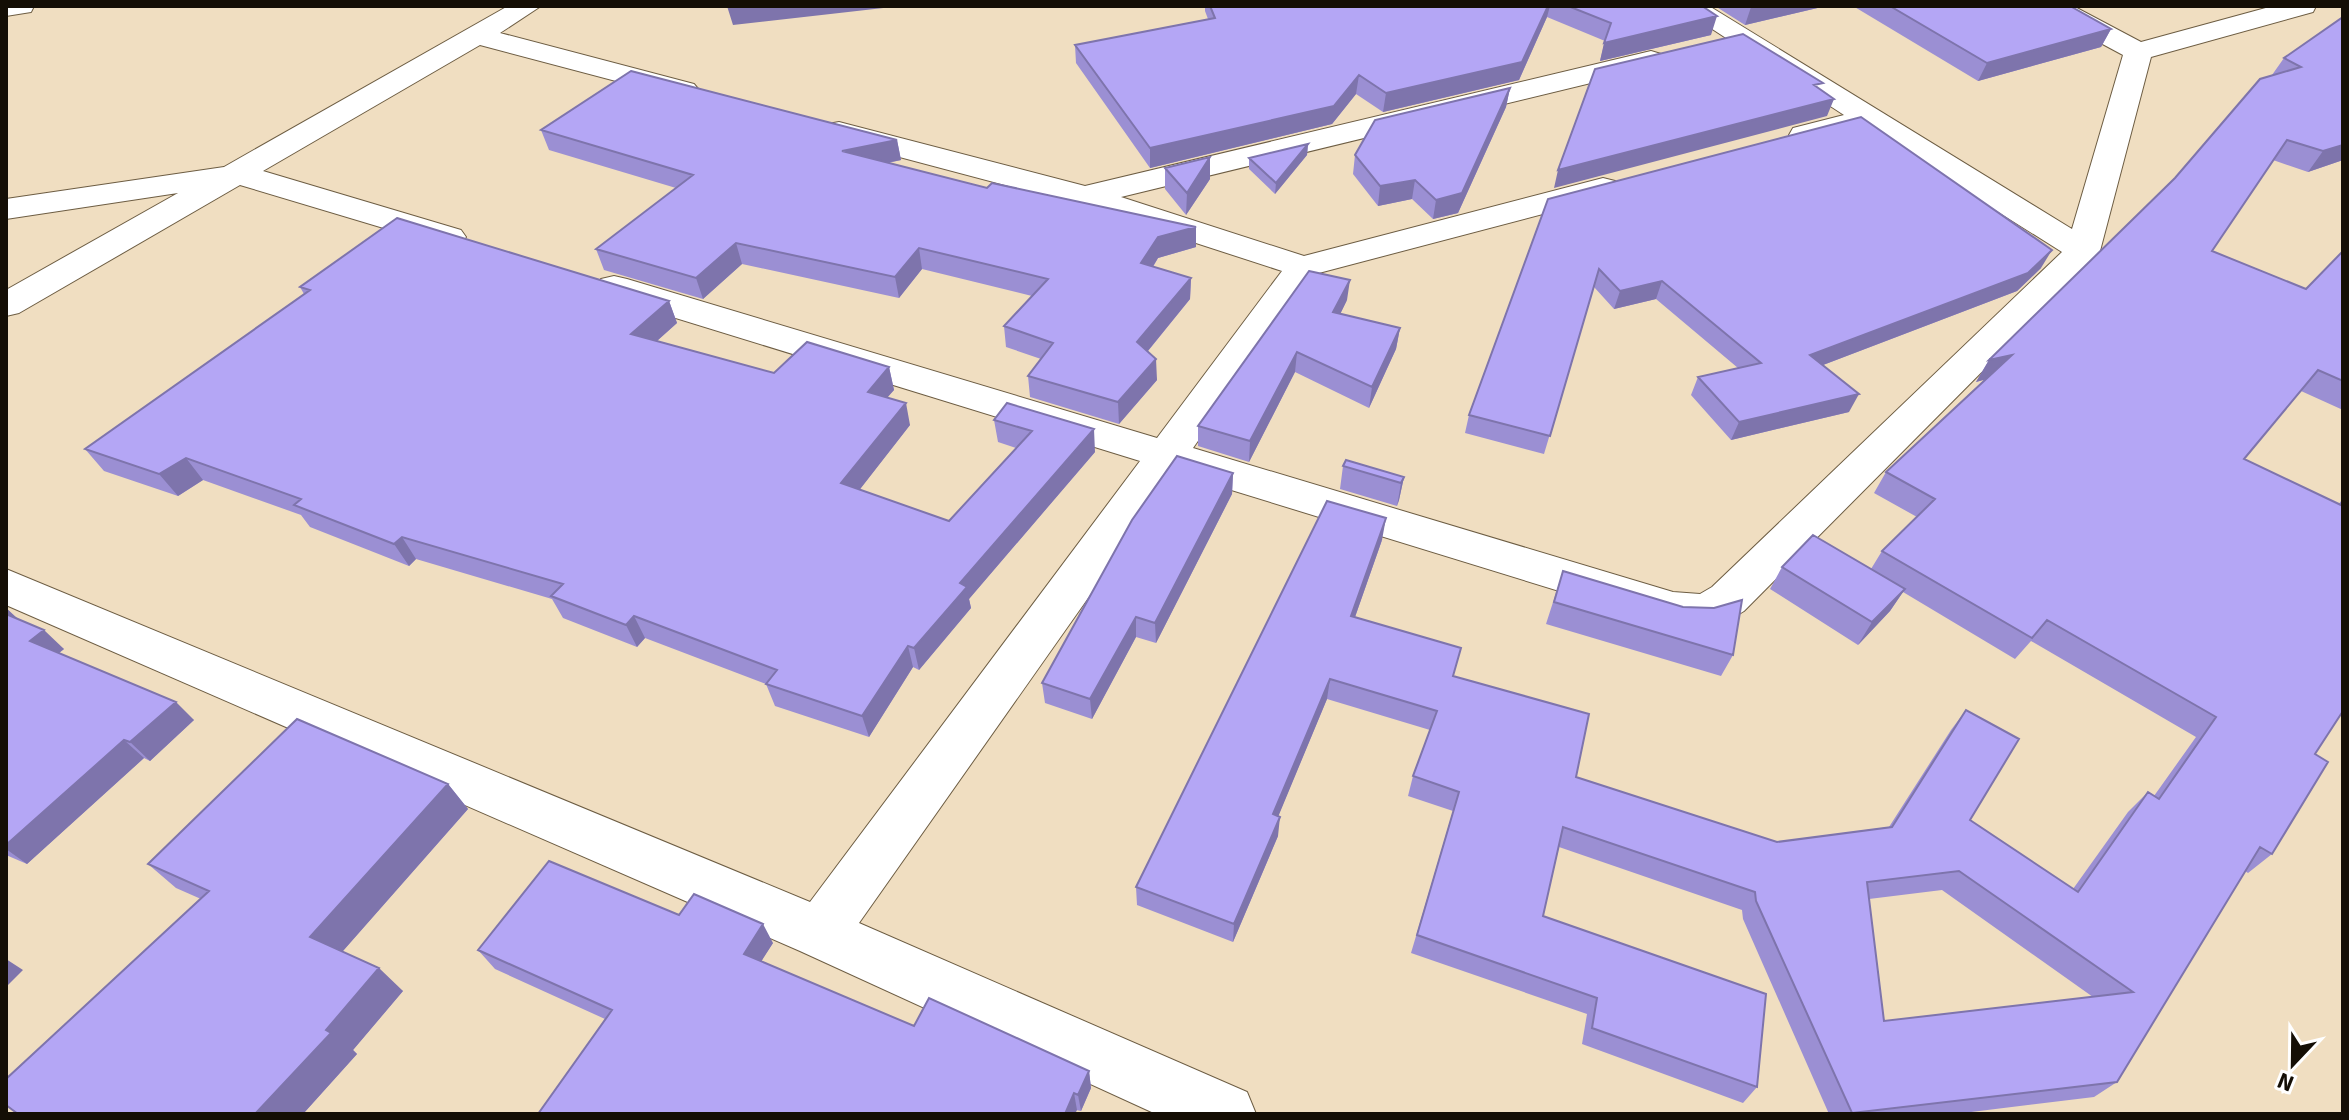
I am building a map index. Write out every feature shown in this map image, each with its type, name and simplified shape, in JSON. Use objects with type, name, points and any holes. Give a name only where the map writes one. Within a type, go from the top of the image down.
[{"type":"street","points":[[6,8],[21,6]]},
{"type":"street","points":[[6,305],[528,6]]},
{"type":"street","points":[[1690,6],[2083,251]]},
{"type":"street","points":[[2053,6],[2138,52],[2303,6]]},
{"type":"street","points":[[477,36],[705,96]]},
{"type":"street","points":[[1709,47],[1739,39]]},
{"type":"street","points":[[574,275],[1673,609],[1707,612],[1728,599],[2083,251],[2138,52]]},
{"type":"street","points":[[1085,196],[1678,54]]},
{"type":"street","points":[[1764,145],[1872,117]]},
{"type":"street","points":[[811,124],[1085,196],[1303,267],[1641,178]]},
{"type":"street","points":[[6,209],[239,174],[483,248]]},
{"type":"street","points":[[820,933],[1169,456],[1303,267]]},
{"type":"street","points":[[6,586],[820,933],[1196,1107]]},
{"type":"building","points":[[1210,6],[1548,6],[1522,62],[1386,93],[1359,75],[1334,106],[1150,148],[1075,45],[1215,18]]},
{"type":"building","points":[[1568,6],[1702,6],[1717,16],[1604,43],[1611,23]]},
{"type":"building","points":[[1890,6],[2070,6],[2111,29],[1987,63]]},
{"type":"building","points":[[2343,17],[2343,145],[2323,151],[2287,140],[2212,251],[2306,289],[2343,251],[2343,381],[2318,370],[2244,459],[2343,506],[2343,711],[2315,754],[2328,762],[2272,854],[2260,847],[2117,1082],[1852,1113],[1756,901],[1755,892],[1563,827],[1543,916],[1766,994],[1757,1087],[1592,1028],[1597,998],[1417,935],[1459,792],[1413,776],[1437,711],[1330,679],[1273,814],[1280,817],[1234,924],[1136,887],[1327,501],[1386,518],[1351,616],[1461,648],[1453,676],[1589,714],[1576,777],[1777,842],[1892,827],[1966,710],[2019,739],[1970,820],[2078,892],[2148,792],[2159,799],[2216,717],[2047,620],[2032,638],[1882,551],[1935,499],[1886,472],[2012,355],[1989,360],[2175,178],[2260,79],[2301,67],[2284,58]],"holes":[[[1959,871],[2133,992],[1884,1021],[1867,882]]]},
{"type":"building","points":[[1743,34],[1823,83],[1814,85],[1834,99],[1558,170],[1595,69]]},
{"type":"building","points":[[631,71],[897,140],[842,151],[987,188],[992,183],[1196,227],[1158,237],[1141,263],[1191,278],[1137,342],[1156,359],[1118,402],[1028,376],[1053,343],[1004,326],[1048,279],[919,248],[895,277],[736,243],[696,278],[596,249],[693,175],[541,130]]},
{"type":"building","points":[[1510,88],[1462,193],[1436,200],[1415,180],[1380,186],[1355,155],[1375,120]]},
{"type":"building","points":[[1861,117],[2052,250],[2028,273],[1810,355],[1859,394],[1739,422],[1698,377],[1761,363],[1662,281],[1620,291],[1599,269],[1550,436],[1469,415],[1548,199]]},
{"type":"building","points":[[1308,144],[1276,183],[1249,158]]},
{"type":"building","points":[[1210,157],[1187,193],[1165,168]]},
{"type":"building","points":[[397,218],[669,301],[631,334],[774,373],[807,342],[889,367],[868,392],[906,403],[841,483],[949,521],[1032,431],[994,420],[1007,403],[1094,429],[960,583],[967,587],[914,648],[908,646],[862,716],[766,684],[777,670],[634,616],[626,625],[551,596],[563,584],[402,537],[394,544],[294,505],[301,499],[186,458],[159,474],[85,449],[310,290],[300,287]]},
{"type":"building","points":[[1309,271],[1350,280],[1333,312],[1400,328],[1372,387],[1297,352],[1250,441],[1198,426]]},
{"type":"building","points":[[1177,456],[1233,473],[1155,623],[1136,617],[1090,699],[1042,683],[1132,520]]},
{"type":"building","points":[[1346,460],[1404,477],[1401,483],[1343,466]]},
{"type":"building","points":[[1813,535],[1905,589],[1872,622],[1782,567]]},
{"type":"building","points":[[1563,571],[1683,607],[1714,608],[1742,600],[1733,655],[1554,602]]},
{"type":"building","points":[[6,614],[44,630],[30,641],[176,702],[130,742],[124,740],[6,845]]},
{"type":"building","points":[[297,719],[448,784],[310,937],[379,968],[326,1030],[331,1033],[255,1114],[18,1114],[6,1105],[6,1079],[209,891],[148,864]]},
{"type":"building","points":[[549,861],[679,915],[694,894],[763,924],[744,954],[914,1026],[929,998],[1089,1071],[1065,1114],[538,1114],[612,1010],[478,950]]}]
